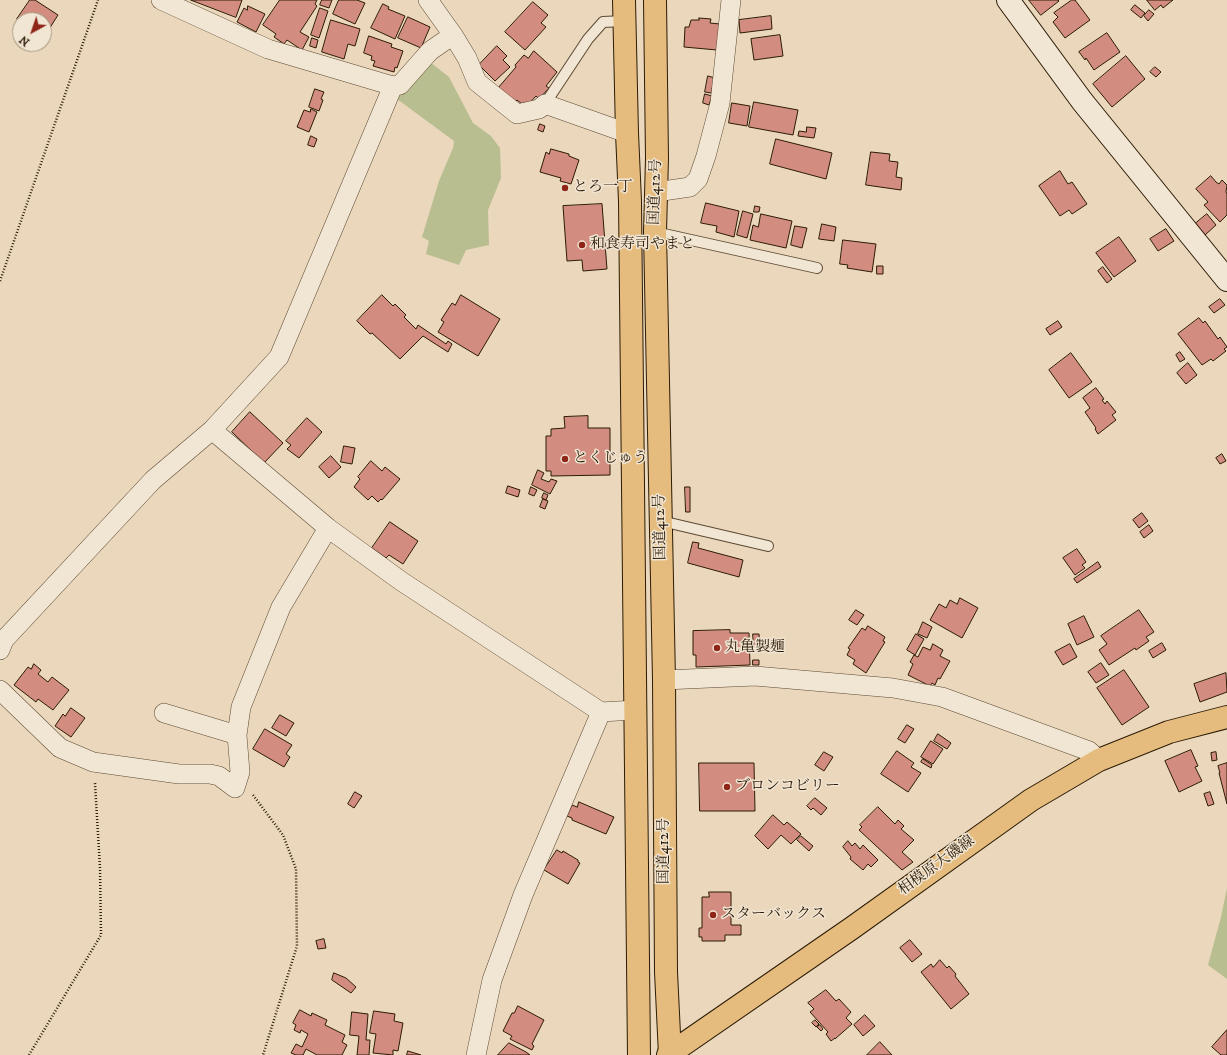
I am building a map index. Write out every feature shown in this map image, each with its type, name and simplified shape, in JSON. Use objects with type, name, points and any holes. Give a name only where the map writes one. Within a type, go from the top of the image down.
[{"type":"main road","name":"国道412号","points":[[655,0],[655,232],[664,680],[666,972],[669,1055]]},
{"type":"main road","name":"国道412号","points":[[624,10],[630,201],[639,1055]]},
{"type":"main road","name":"相模原大磯線","points":[[669,1055],[846,933],[1031,800],[1099,760],[1169,732],[1227,717]]},
{"type":"street","points":[[428,0],[453,35],[477,82],[516,114],[539,109],[545,104],[627,133]]},
{"type":"street","points":[[656,192],[690,187],[698,179],[706,156],[720,103],[731,0]]},
{"type":"street","points":[[1008,0],[1082,102],[1227,280]]},
{"type":"street","points":[[165,1],[268,48],[393,86],[400,85],[430,51],[453,35]]},
{"type":"street","points":[[0,650],[4,640],[153,480],[212,430],[279,357],[393,86]]},
{"type":"street","points":[[212,430],[328,528],[401,581],[601,712],[635,710]]},
{"type":"street","points":[[0,690],[60,748],[94,762],[179,774],[210,774],[219,776],[235,788],[240,772],[237,735],[241,707],[280,607],[328,528]]},
{"type":"street","points":[[664,680],[755,676],[893,688],[942,697],[1089,751],[1099,760]]},
{"type":"street","points":[[476,1055],[492,980],[510,930],[523,895],[601,712]]},
{"type":"street","points":[[164,713],[237,735]]},
{"type":"lane","points":[[545,104],[588,39],[603,22],[624,10]]},
{"type":"lane","points":[[655,232],[817,268]]},
{"type":"lane","points":[[661,521],[768,546]]},
{"type":"path","points":[[0,281],[98,0]]},
{"type":"path","points":[[29,1055],[101,935],[100,868],[94,762]]},
{"type":"path","points":[[238,779],[254,796],[283,835],[296,869],[297,946],[263,1055]]},
{"type":"green space","points":[[426,59],[449,77],[473,123],[491,136],[500,148],[501,178],[488,210],[489,245],[466,250],[459,265],[426,254],[429,241],[422,237],[439,181],[453,148],[454,141],[397,99]]},
{"type":"green space","points":[[1227,888],[1227,979],[1208,965]]},
{"type":"building","points":[[30,0],[35,0],[58,15],[52,24],[52,12],[22,12]]},
{"type":"building","points":[[191,0],[242,0],[236,17]]},
{"type":"building","points":[[280,0],[317,0],[315,4],[317,6],[300,32],[309,37],[302,50],[287,40],[284,44],[274,37],[276,34],[263,25]]},
{"type":"building","points":[[322,0],[332,0],[329,8],[320,5]]},
{"type":"building","points":[[339,0],[357,0],[365,3],[355,24],[333,14]]},
{"type":"building","points":[[1029,0],[1058,0],[1059,1],[1041,15]]},
{"type":"building","points":[[1072,0],[1075,0],[1090,20],[1065,38],[1053,22],[1058,17],[1054,13]]},
{"type":"building","points":[[1147,0],[1173,0],[1163,8],[1161,5],[1155,10]]},
{"type":"building","points":[[533,2],[548,15],[541,23],[546,27],[525,50],[505,32]]},
{"type":"building","points":[[383,4],[389,7],[388,9],[405,16],[395,39],[371,28]]},
{"type":"building","points":[[1135,5],[1145,13],[1141,18],[1131,10]]},
{"type":"building","points":[[248,6],[265,14],[256,32],[237,22],[244,8],[247,10]]},
{"type":"building","points":[[320,8],[328,11],[319,38],[311,35]]},
{"type":"building","points":[[1149,10],[1154,14],[1148,21],[1144,16]]},
{"type":"building","points":[[771,16],[772,29],[740,33],[739,20]]},
{"type":"building","points":[[408,17],[430,27],[421,48],[398,38]]},
{"type":"building","points":[[699,18],[711,19],[710,23],[720,24],[717,50],[684,47],[685,27],[689,27],[691,20],[699,20]]},
{"type":"building","points":[[331,20],[360,29],[355,46],[348,44],[344,59],[322,52]]},
{"type":"building","points":[[1107,33],[1120,52],[1094,70],[1086,58],[1085,60],[1079,52]]},
{"type":"building","points":[[780,35],[783,56],[754,60],[751,39]]},
{"type":"building","points":[[369,36],[392,44],[391,47],[403,51],[394,72],[373,66],[375,61],[371,60],[372,56],[364,53]]},
{"type":"building","points":[[312,38],[318,40],[316,48],[310,46]]},
{"type":"building","points":[[497,46],[507,56],[503,60],[510,67],[495,81],[479,65]]},
{"type":"building","points":[[534,51],[557,72],[546,86],[549,88],[539,99],[536,96],[528,105],[524,102],[522,104],[517,100],[514,103],[498,88],[524,55],[528,58]]},
{"type":"building","points":[[1126,56],[1145,79],[1112,107],[1093,84]]},
{"type":"building","points":[[1155,67],[1161,72],[1156,77],[1150,72]]},
{"type":"building","points":[[708,76],[715,78],[711,93],[705,92]]},
{"type":"building","points":[[315,89],[324,92],[319,111],[309,107]]},
{"type":"building","points":[[705,94],[712,96],[709,105],[703,103]]},
{"type":"building","points":[[754,102],[798,110],[793,135],[749,127]]},
{"type":"building","points":[[732,103],[750,106],[747,126],[729,123]]},
{"type":"building","points":[[311,109],[317,112],[309,132],[297,127],[304,110],[310,112]]},
{"type":"building","points":[[540,124],[545,126],[543,132],[538,130]]},
{"type":"building","points":[[807,127],[816,128],[814,138],[798,136],[799,131],[806,132]]},
{"type":"building","points":[[311,136],[317,139],[314,147],[308,145]]},
{"type":"building","points":[[776,139],[832,153],[826,179],[770,164]]},
{"type":"building","points":[[551,149],[569,154],[569,156],[579,160],[571,184],[560,181],[561,178],[540,172],[546,152],[549,154]]},
{"type":"building","points":[[871,152],[890,154],[889,161],[898,162],[896,177],[902,178],[901,190],[866,185]]},
{"type":"building","points":[[1060,171],[1068,184],[1072,182],[1087,204],[1072,214],[1069,210],[1060,216],[1039,186]]},
{"type":"building","points":[[1211,176],[1219,184],[1222,180],[1227,185],[1227,215],[1220,222],[1204,205],[1208,202],[1196,189]]},
{"type":"building","points":[[706,203],[739,211],[734,237],[716,232],[717,226],[701,223]]},
{"type":"building","points":[[602,204],[607,269],[583,271],[582,260],[567,261],[563,206]]},
{"type":"building","points":[[755,206],[760,207],[759,212],[754,212]]},
{"type":"building","points":[[743,211],[753,214],[747,238],[737,235]]},
{"type":"building","points":[[761,214],[792,221],[786,248],[750,240],[753,225],[758,227]]},
{"type":"building","points":[[1207,214],[1216,225],[1205,235],[1195,224]]},
{"type":"building","points":[[822,224],[836,227],[834,241],[819,239]]},
{"type":"building","points":[[795,226],[807,228],[802,248],[791,245]]},
{"type":"building","points":[[1166,229],[1174,241],[1158,251],[1150,239]]},
{"type":"building","points":[[1119,237],[1136,261],[1114,277],[1096,253]]},
{"type":"building","points":[[843,240],[876,244],[872,272],[847,268],[848,265],[840,264]]},
{"type":"building","points":[[877,266],[883,266],[883,274],[877,274]]},
{"type":"building","points":[[1103,267],[1112,279],[1107,283],[1098,271]]},
{"type":"building","points":[[382,295],[393,306],[395,304],[406,315],[404,317],[416,329],[418,325],[446,344],[448,341],[452,344],[448,352],[423,336],[400,359],[372,333],[370,334],[357,321]]},
{"type":"building","points":[[461,295],[500,319],[478,356],[438,332],[444,322],[441,320],[452,303],[455,305]]},
{"type":"building","points":[[1220,299],[1225,305],[1214,313],[1209,307]]},
{"type":"building","points":[[1199,318],[1203,323],[1205,321],[1218,339],[1220,337],[1227,347],[1224,349],[1226,351],[1213,361],[1211,359],[1202,365],[1178,334]]},
{"type":"building","points":[[1058,321],[1062,327],[1050,335],[1046,329]]},
{"type":"building","points":[[1180,352],[1185,359],[1180,362],[1176,355]]},
{"type":"building","points":[[1071,353],[1092,382],[1069,398],[1049,370]]},
{"type":"building","points":[[1188,363],[1197,375],[1186,384],[1177,373]]},
{"type":"building","points":[[1096,388],[1104,399],[1102,400],[1105,404],[1107,401],[1116,412],[1112,415],[1116,420],[1098,434],[1095,429],[1096,428],[1085,412],[1090,408],[1083,398]]},
{"type":"building","points":[[250,412],[283,443],[264,463],[232,432]]},
{"type":"building","points":[[588,416],[588,428],[610,428],[610,475],[551,476],[551,471],[546,471],[546,436],[551,436],[551,429],[565,428],[564,417]]},
{"type":"building","points":[[307,418],[322,432],[299,458],[287,449],[291,445],[286,441]]},
{"type":"building","points":[[344,446],[355,448],[352,464],[341,462]]},
{"type":"building","points":[[1222,454],[1226,461],[1220,464],[1216,458]]},
{"type":"building","points":[[331,456],[341,467],[329,478],[319,467]]},
{"type":"building","points":[[371,461],[382,471],[385,467],[400,479],[382,500],[381,499],[378,502],[372,496],[368,500],[354,487],[360,479],[358,477]]},
{"type":"building","points":[[538,470],[544,473],[541,479],[549,482],[551,479],[557,481],[550,494],[532,485]]},
{"type":"building","points":[[508,486],[520,490],[518,497],[506,493]]},
{"type":"building","points":[[531,487],[537,490],[534,496],[529,494]]},
{"type":"building","points":[[685,487],[690,487],[690,512],[686,512]]},
{"type":"building","points":[[544,493],[548,495],[546,500],[542,498]]},
{"type":"building","points":[[543,499],[548,501],[545,509],[540,507]]},
{"type":"building","points":[[1142,513],[1148,521],[1139,528],[1133,520]]},
{"type":"building","points":[[390,522],[418,541],[403,564],[389,555],[386,558],[372,548]]},
{"type":"building","points":[[1149,525],[1153,531],[1144,538],[1140,532]]},
{"type":"building","points":[[693,542],[699,543],[698,548],[743,560],[739,577],[688,563]]},
{"type":"building","points":[[1077,549],[1086,562],[1082,565],[1085,568],[1075,575],[1063,558]]},
{"type":"building","points":[[1098,562],[1101,567],[1077,583],[1074,579]]},
{"type":"building","points":[[960,598],[978,608],[962,638],[930,620],[939,604],[946,608],[950,600],[957,604]]},
{"type":"building","points":[[856,610],[864,615],[857,625],[849,620]]},
{"type":"building","points":[[1139,610],[1154,632],[1146,637],[1149,641],[1136,650],[1135,648],[1109,665],[1099,650],[1107,644],[1101,636]]},
{"type":"building","points":[[1084,616],[1094,637],[1077,645],[1068,624]]},
{"type":"building","points":[[923,622],[932,627],[927,638],[918,634]]},
{"type":"building","points":[[868,626],[885,637],[883,641],[885,642],[866,673],[853,664],[855,660],[847,655],[850,649],[848,648],[862,628],[865,630]]},
{"type":"building","points":[[730,630],[730,633],[749,633],[750,665],[696,667],[696,655],[693,655],[693,631]]},
{"type":"building","points":[[753,634],[759,634],[760,647],[754,647]]},
{"type":"building","points":[[916,634],[924,639],[915,655],[907,650]]},
{"type":"building","points":[[1162,643],[1166,650],[1153,658],[1149,651]]},
{"type":"building","points":[[933,644],[943,650],[940,656],[950,661],[940,679],[938,678],[935,685],[932,683],[930,686],[908,675],[913,664],[910,662],[914,655],[918,657],[923,647],[930,650]]},
{"type":"building","points":[[1070,644],[1077,657],[1063,665],[1055,652]]},
{"type":"building","points":[[753,660],[759,660],[759,665],[753,665]]},
{"type":"building","points":[[1101,663],[1109,675],[1096,683],[1088,672]]},
{"type":"building","points":[[34,664],[41,670],[38,674],[48,682],[52,677],[69,690],[53,710],[38,699],[36,702],[14,685],[28,667],[31,669]]},
{"type":"building","points":[[1124,670],[1149,707],[1122,725],[1097,688]]},
{"type":"building","points":[[1226,673],[1227,692],[1200,702],[1194,684]]},
{"type":"building","points":[[71,708],[85,718],[71,737],[55,726],[63,714],[65,716]]},
{"type":"building","points":[[280,715],[294,723],[286,736],[272,728]]},
{"type":"building","points":[[907,725],[914,729],[905,743],[898,739]]},
{"type":"building","points":[[265,729],[292,745],[286,754],[290,757],[284,767],[253,749]]},
{"type":"building","points":[[938,734],[951,743],[947,749],[934,741]]},
{"type":"building","points":[[931,741],[943,749],[933,764],[921,757]]},
{"type":"building","points":[[1191,750],[1198,766],[1195,767],[1202,781],[1179,792],[1165,761]]},
{"type":"building","points":[[897,751],[914,763],[911,767],[921,773],[908,792],[881,774]]},
{"type":"building","points":[[824,752],[833,757],[824,771],[815,765]]},
{"type":"building","points":[[1216,752],[1217,760],[1212,761],[1211,753]]},
{"type":"building","points":[[923,759],[932,765],[931,768],[921,762]]},
{"type":"building","name":"ブロンコビリー","points":[[699,763],[754,763],[755,811],[700,811]]},
{"type":"building","points":[[1227,763],[1227,804],[1218,766]]},
{"type":"building","points":[[355,792],[362,796],[354,808],[348,804]]},
{"type":"building","points":[[1210,792],[1214,804],[1208,806],[1204,794]]},
{"type":"building","points":[[815,798],[827,808],[821,815],[813,808],[811,810],[807,806]]},
{"type":"building","points":[[579,802],[614,817],[606,834],[572,820],[572,818],[567,816],[572,805],[577,807]]},
{"type":"building","points":[[878,807],[895,824],[898,820],[904,826],[901,829],[914,840],[902,852],[913,862],[902,870],[859,830],[862,827],[860,825]]},
{"type":"building","points":[[773,815],[784,825],[787,822],[801,834],[791,844],[781,835],[768,849],[755,836]]},
{"type":"building","points":[[801,836],[813,846],[809,851],[797,840]]},
{"type":"building","points":[[848,841],[852,846],[855,843],[860,849],[863,845],[878,860],[871,867],[868,864],[863,870],[850,859],[851,857],[843,847]]},
{"type":"building","points":[[557,850],[562,853],[563,851],[578,860],[580,863],[568,884],[544,870]]},
{"type":"building","points":[[709,892],[731,892],[731,925],[741,925],[741,935],[725,935],[725,941],[702,941],[702,937],[699,937],[699,928],[702,928],[702,897],[709,897]]},
{"type":"building","points":[[324,939],[326,948],[318,949],[316,941]]},
{"type":"building","points":[[910,940],[922,954],[912,962],[900,948]]},
{"type":"building","points":[[940,960],[947,968],[949,966],[956,974],[955,976],[969,994],[951,1009],[921,972],[931,964],[933,967]]},
{"type":"building","points":[[334,973],[346,978],[356,987],[351,993],[332,980]]},
{"type":"building","points":[[826,990],[836,1001],[839,999],[851,1012],[846,1018],[852,1024],[831,1041],[826,1034],[828,1032],[810,1012],[814,1009],[808,1003]]},
{"type":"building","points":[[518,1006],[544,1020],[532,1044],[534,1046],[532,1050],[510,1039],[512,1036],[503,1031],[512,1013],[514,1013]]},
{"type":"building","points":[[300,1010],[311,1016],[312,1013],[327,1020],[325,1025],[345,1035],[342,1042],[347,1045],[342,1055],[317,1055],[306,1049],[303,1055],[291,1053],[296,1044],[302,1047],[308,1034],[301,1030],[300,1033],[294,1030],[296,1025],[293,1023]]},
{"type":"building","points":[[374,1011],[395,1014],[394,1021],[403,1023],[398,1051],[393,1050],[393,1055],[373,1053],[376,1034],[370,1033]]},
{"type":"building","points":[[352,1012],[368,1014],[366,1040],[370,1040],[369,1055],[357,1055],[359,1036],[350,1035]]},
{"type":"building","points":[[865,1015],[875,1026],[863,1036],[854,1025]]},
{"type":"building","points":[[815,1020],[819,1024],[816,1027],[812,1023]]},
{"type":"building","points":[[820,1025],[823,1029],[821,1031],[817,1027]]},
{"type":"building","points":[[1227,1030],[1227,1055],[1221,1055],[1212,1047]]},
{"type":"building","points":[[880,1042],[892,1055],[867,1055]]},
{"type":"building","points":[[509,1043],[526,1052],[530,1055],[498,1055]]},
{"type":"building","points":[[408,1051],[421,1055],[407,1055]]},
{"type":"place","name":"とろ一丁","points":[[565,188]]},
{"type":"place","name":"和食寿司やまと","points":[[582,245]]},
{"type":"place","name":"とくじゅう","points":[[565,459]]},
{"type":"place","name":"丸亀製麺","points":[[717,648]]},
{"type":"place","name":"ブロンコビリー","points":[[727,787]]},
{"type":"place","name":"スターバックス","points":[[713,915]]}]
